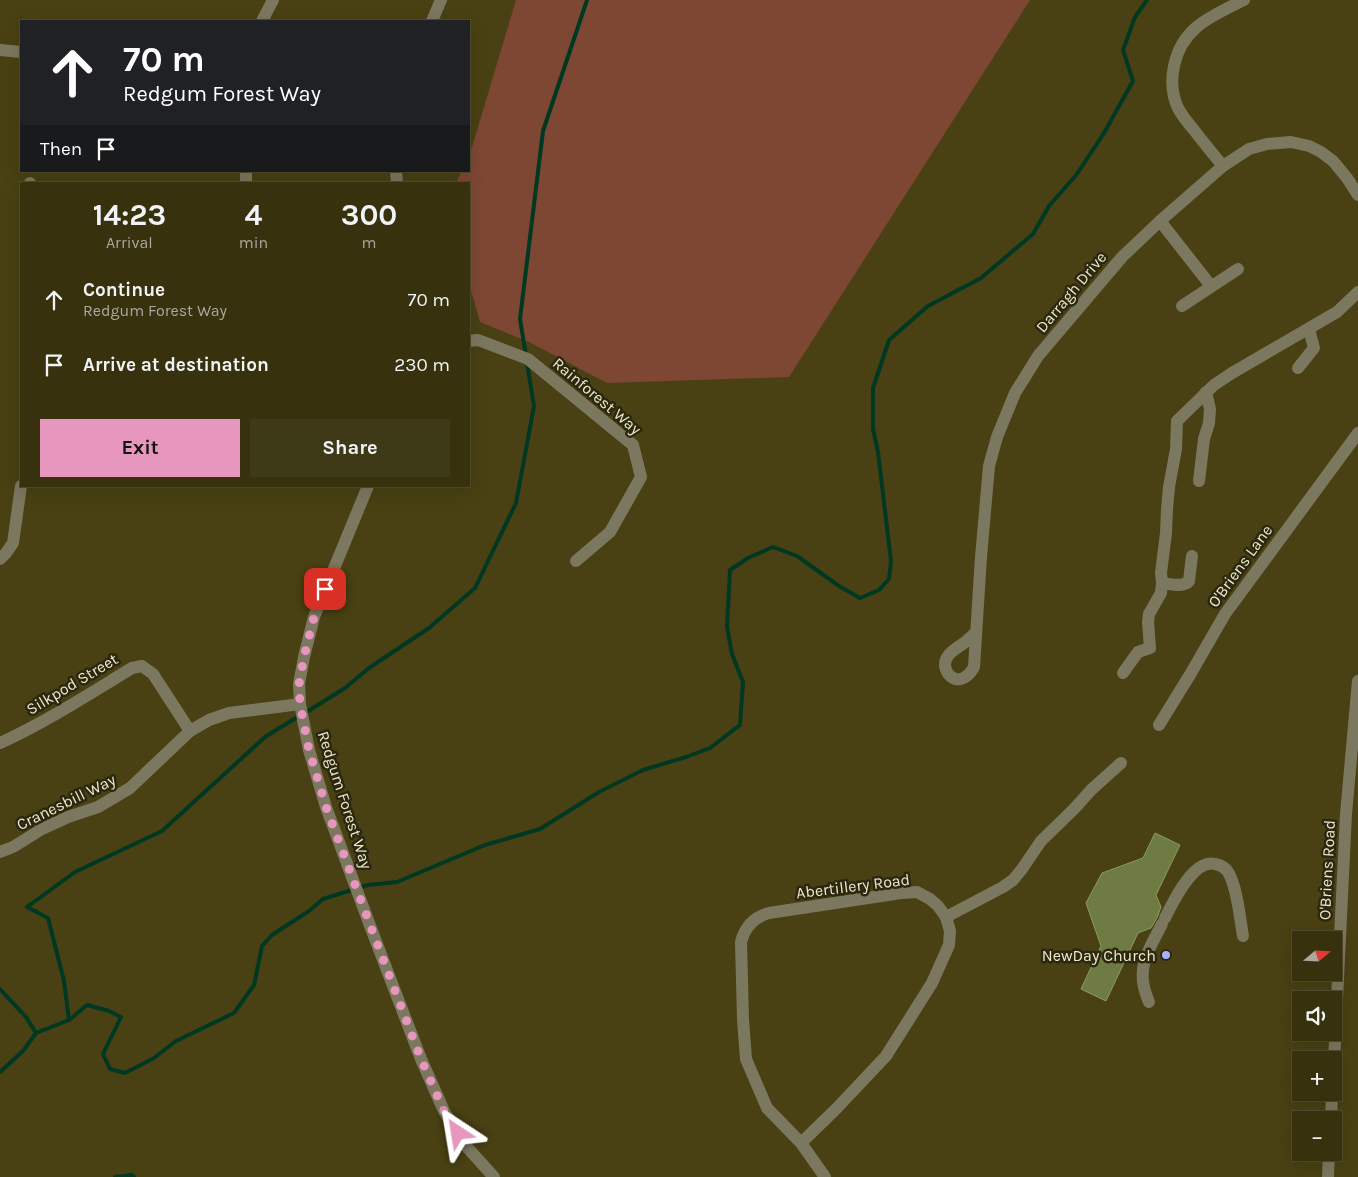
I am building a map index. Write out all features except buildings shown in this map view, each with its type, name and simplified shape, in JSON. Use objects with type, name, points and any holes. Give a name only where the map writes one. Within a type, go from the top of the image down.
[{"type":"street","points":[[263,20],[273,0]]},
{"type":"street","points":[[432,20],[441,0]]},
{"type":"street","points":[[1223,166],[1178,109],[1172,84],[1173,71],[1179,49],[1190,33],[1199,24],[1244,0]]},
{"type":"street","points":[[0,50],[20,52]]},
{"type":"street","name":"Darragh Drive","points":[[976,632],[989,466],[997,437],[1015,393],[1038,356],[1122,257],[1223,166],[1249,149],[1267,144],[1291,142],[1309,146],[1321,152],[1333,161],[1358,195]]},
{"type":"street","points":[[1160,221],[1211,286]]},
{"type":"street","points":[[1182,306],[1238,269]]},
{"type":"street","points":[[1123,673],[1138,652],[1150,648],[1148,622],[1149,614],[1161,592],[1168,494],[1176,449],[1177,421],[1214,385],[1338,312],[1358,292]]},
{"type":"street","points":[[1298,368],[1314,348],[1309,329]]},
{"type":"street","name":"Rainforest Way","points":[[470,341],[478,340],[528,359],[633,445],[641,477],[610,532],[576,561]]},
{"type":"street","points":[[1199,481],[1204,439],[1209,423],[1210,409],[1206,392]]},
{"type":"street","name":"O'Briens Lane","points":[[1159,725],[1224,614],[1358,432]]},
{"type":"street","points":[[0,558],[13,543],[21,487]]},
{"type":"street","name":"Redgum Forest Way","points":[[368,487],[314,617],[299,684],[300,704],[309,750],[326,807],[421,1059],[444,1111],[465,1145],[494,1177]]},
{"type":"street","points":[[1162,583],[1187,584],[1192,556]]},
{"type":"street","name":"Silkpod Street","points":[[0,743],[51,716],[132,668],[142,666],[154,674],[190,731]]},
{"type":"street","name":"O'Briens Road","points":[[1334,1051],[1346,814],[1358,680]]},
{"type":"street","name":"Cranesbill Way","points":[[0,852],[13,847],[42,829],[68,817],[98,807],[130,788],[190,731],[209,720],[229,713],[300,704]]},
{"type":"street","points":[[825,1177],[801,1143],[886,1056],[932,983],[949,945],[950,931],[946,917],[1013,880],[1042,841],[1091,790],[1121,763]]},
{"type":"street","points":[[1149,1002],[1143,986],[1142,974],[1145,958],[1178,892],[1198,868],[1211,863],[1221,865],[1228,872],[1234,887],[1243,936]]},
{"type":"street","name":"Abertillery Road","points":[[801,1143],[767,1108],[746,1059],[741,942],[743,932],[760,916],[769,913],[901,893],[917,892],[930,898],[946,917]]},
{"type":"street","points":[[1328,1177],[1329,1161]]},
{"type":"shaded area","points":[[516,0],[1030,0],[789,377],[607,383],[529,342],[480,322],[470,287],[470,182],[457,182],[461,172],[470,172],[470,152]]},
{"type":"waterway","points":[[526,356],[520,319],[543,131],[587,0]]},
{"type":"waterway","points":[[36,1033],[69,1020],[87,1005],[109,1011],[121,1017],[103,1054],[110,1069],[125,1073],[154,1058],[176,1041],[234,1013],[254,985],[262,946],[272,935],[309,911],[323,899],[368,885],[397,882],[485,845],[540,829],[599,792],[643,770],[710,748],[740,725],[743,682],[732,654],[727,627],[730,570],[748,558],[773,547],[797,556],[839,586],[860,598],[879,590],[889,579],[891,561],[878,452],[873,429],[873,388],[889,340],[928,306],[981,278],[1033,234],[1049,206],[1077,174],[1104,133],[1133,81],[1123,50],[1135,17],[1147,0]]},
{"type":"waterway","points":[[305,713],[345,688],[369,668],[429,628],[475,588],[516,503],[534,406],[527,363]]},
{"type":"waterway","points":[[69,1020],[64,981],[48,918],[27,907],[75,872],[162,831],[265,737],[299,716]]},
{"type":"waterway","points":[[0,989],[26,1017],[36,1033],[23,1051],[0,1072]]},
{"type":"waterway","points":[[115,1177],[132,1175],[134,1177]]},
{"type":"place","name":"NewDay Church","points":[[1166,955]]},
{"type":"route","points":[[325,589],[314,617],[299,684],[300,704],[309,750],[326,807],[421,1059],[444,1111],[458,1133]]}]
